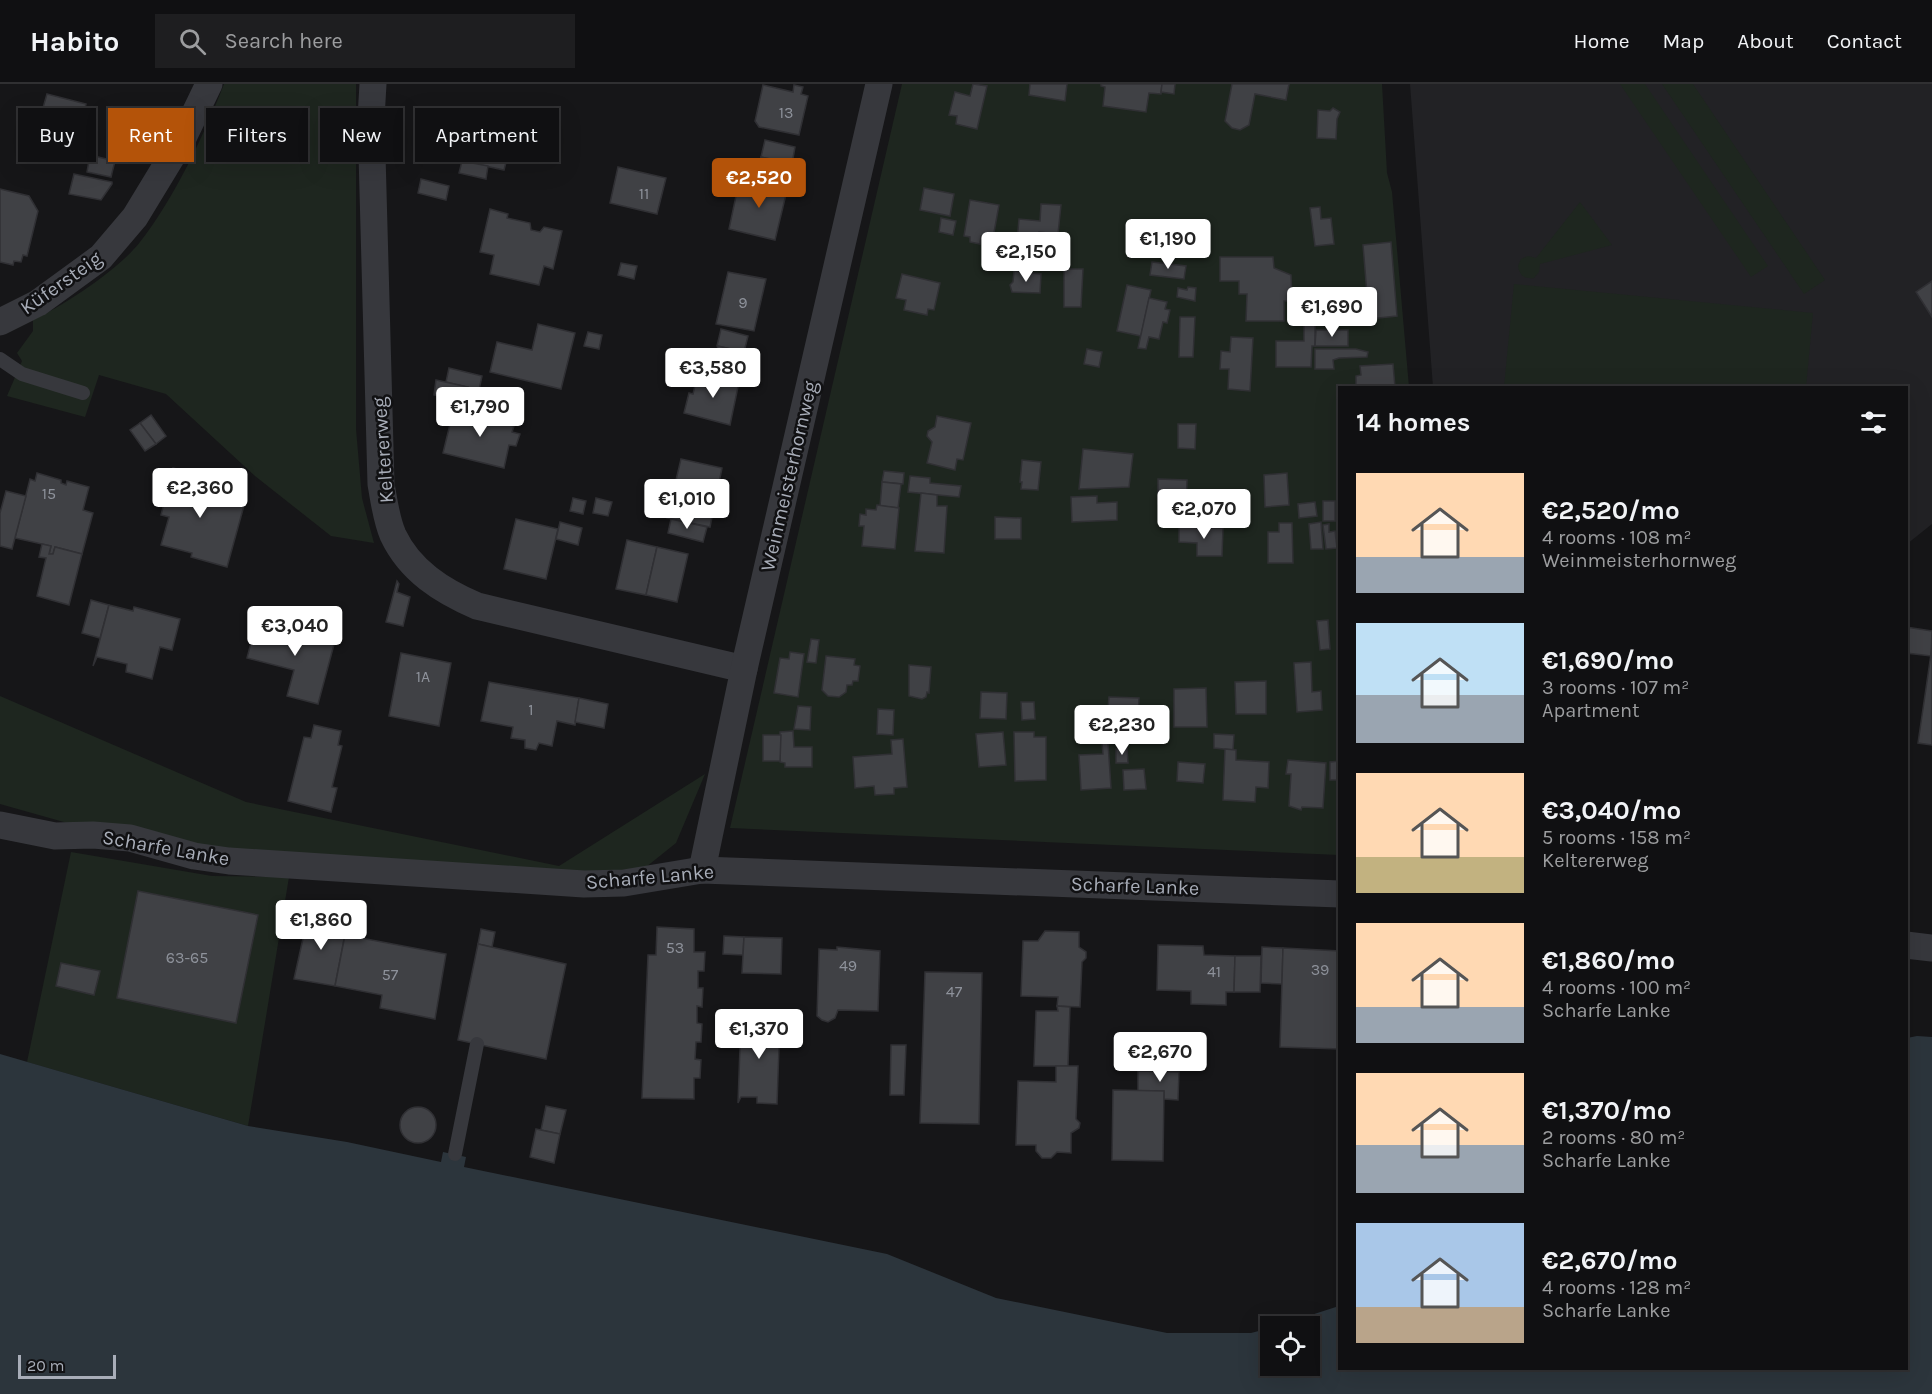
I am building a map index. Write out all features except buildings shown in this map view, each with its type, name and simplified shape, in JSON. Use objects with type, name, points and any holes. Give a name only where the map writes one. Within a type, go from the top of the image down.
[{"type":"street","name":"Küfersteig","points":[[0,322],[38,303],[101,257],[135,217],[183,138],[209,84]]},
{"type":"street","name":"Keltererweg","points":[[373,84],[371,118],[381,484],[393,534],[420,573],[456,597],[477,606],[744,669]]},
{"type":"street","name":"Weinmeisterhornweg","points":[[702,870],[744,669],[879,84]]},
{"type":"street","name":"Scharfe Lanke","points":[[0,825],[55,836],[93,835],[130,838],[194,856],[229,861],[548,882],[624,883],[702,870],[1338,894]]},
{"type":"street","points":[[1908,945],[1932,948]]},
{"type":"lane","points":[[0,358],[22,374],[83,393]]},
{"type":"lane","points":[[455,1154],[477,1044]]},
{"type":"shaded area","points":[[224,84],[356,84],[356,108],[320,108],[320,162],[356,162],[356,429],[362,498],[374,543],[331,536],[255,476],[166,394],[99,375],[85,417],[7,396],[22,361],[17,353],[33,331],[33,320],[91,286],[140,242],[165,206],[189,162],[194,162],[194,151],[206,126],[206,162],[308,162],[308,108],[214,108]]},
{"type":"shaded area","points":[[902,84],[1382,84],[1387,173],[1392,192],[1409,386],[1338,386],[1338,855],[730,828]]},
{"type":"shaded area","points":[[1410,84],[1932,84],[1932,524],[1908,543],[1908,386],[1433,386]]},
{"type":"shaded area","points":[[1620,84],[1645,84],[1768,266],[1751,277]]},
{"type":"shaded area","points":[[1662,84],[1693,84],[1825,280],[1804,294]]},
{"type":"shaded area","points":[[1580,202],[1612,245],[1540,264],[1539,272],[1534,278],[1523,276],[1518,266],[1521,259],[1528,256],[1536,258]]},
{"type":"shaded area","points":[[1514,284],[1813,313],[1806,386],[1504,386]]},
{"type":"shaded area","points":[[0,696],[246,802],[559,866],[705,774],[676,843],[646,867],[582,875],[131,841],[0,804]]},
{"type":"shaded area","points":[[71,852],[212,876],[289,877],[248,1126],[27,1062]]},
{"type":"shaded area","points":[[1917,1036],[1932,1037],[1932,1394],[0,1394],[0,1054],[248,1126],[347,1142],[441,1162],[443,1152],[466,1157],[464,1167],[887,1254],[996,1298],[1167,1333],[1251,1333],[1260,1331],[1260,1376],[1320,1376],[1320,1316],[1308,1316],[1338,1306],[1338,1370],[1908,1370],[1908,1038]]}]
